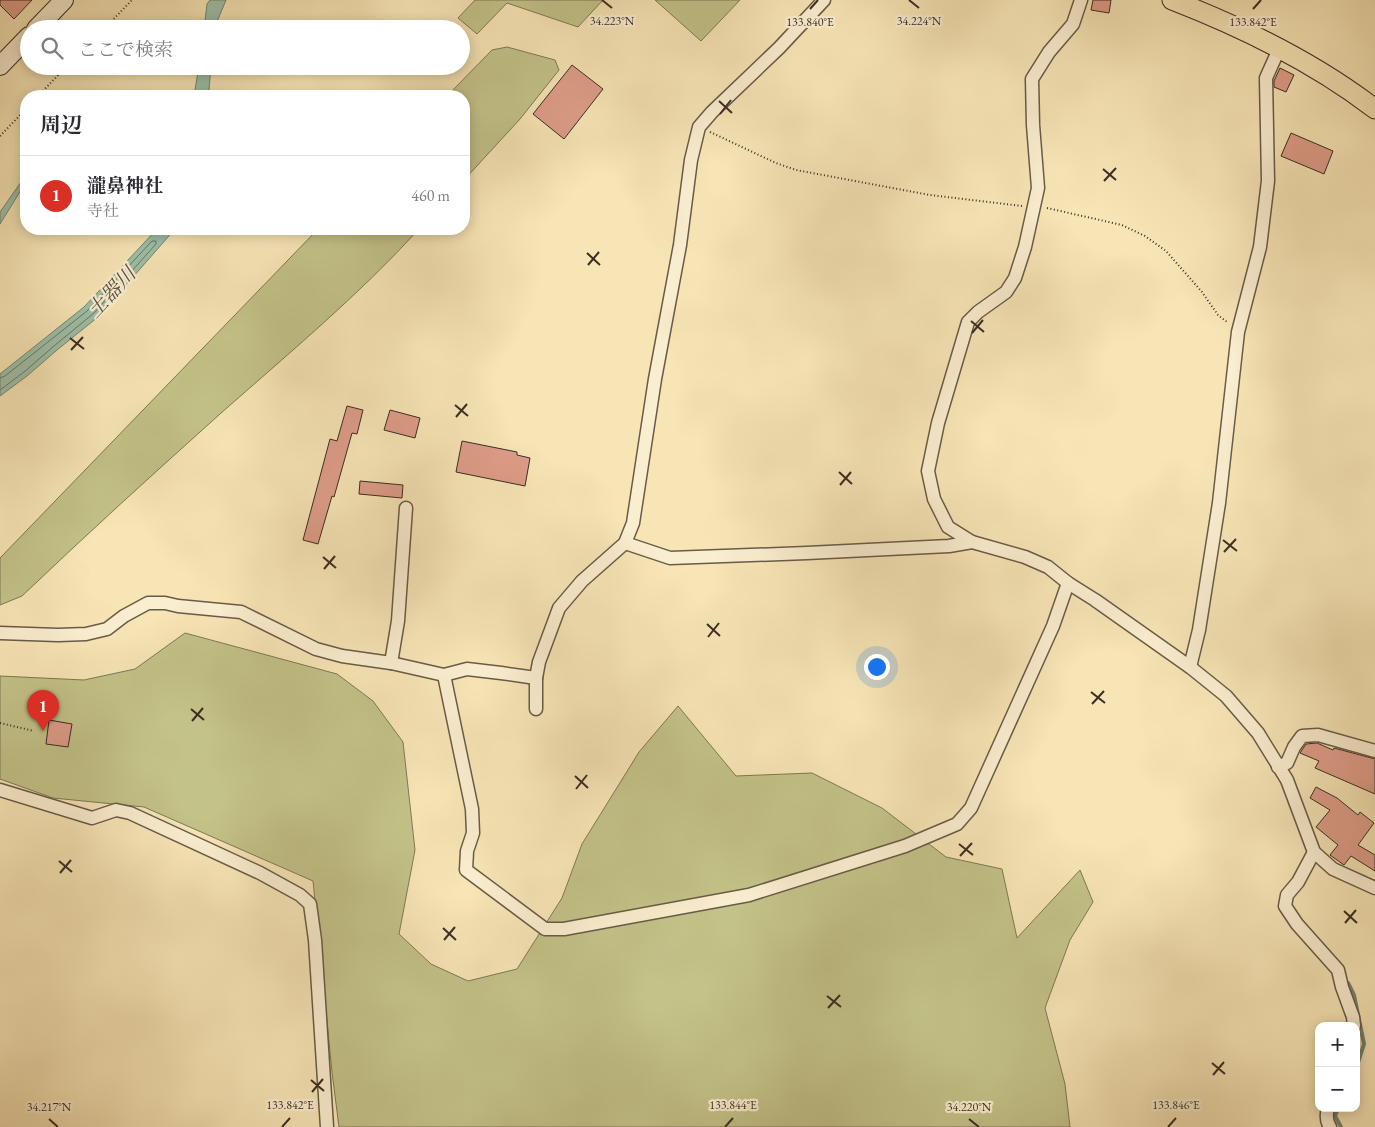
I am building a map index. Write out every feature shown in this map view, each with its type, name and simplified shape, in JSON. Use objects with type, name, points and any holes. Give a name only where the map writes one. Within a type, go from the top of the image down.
[{"type":"main road","points":[[1172,0],[1211,15],[1321,71],[1375,109]]},
{"type":"street","points":[[45,20],[64,0]]},
{"type":"street","points":[[536,709],[536,678],[539,662],[559,608],[582,581],[625,543],[633,523],[654,379],[680,245],[691,160],[699,127],[712,112],[779,48],[824,0]]},
{"type":"street","points":[[1081,0],[1073,24],[1049,52],[1032,80],[1038,188],[1025,247],[1015,278],[1006,292],[978,312],[968,322],[938,424],[928,471],[934,499],[948,526],[972,542],[1025,557],[1048,567],[1068,583],[1190,667],[1226,696],[1258,733],[1287,780],[1317,855],[1333,869],[1375,888]]},
{"type":"street","points":[[0,66],[20,45]]},
{"type":"street","points":[[1190,667],[1199,630],[1219,503],[1238,332],[1260,247],[1268,180],[1266,78],[1279,49]]},
{"type":"street","points":[[391,663],[398,621],[406,508]]},
{"type":"street","points":[[625,543],[670,558],[948,546],[972,542]]},
{"type":"street","points":[[444,675],[472,808],[472,833],[467,851],[466,870],[545,929],[564,929],[748,895],[905,846],[957,824],[972,808],[1053,626],[1068,583]]},
{"type":"street","points":[[0,632],[58,635],[86,634],[107,629],[124,616],[148,603],[165,603],[241,612],[316,649],[342,656],[391,663],[444,675],[467,670],[501,672],[536,678]]},
{"type":"street","points":[[1278,766],[1287,763],[1294,747],[1302,736],[1318,735],[1375,751]]},
{"type":"street","points":[[0,790],[92,818],[116,810],[130,813],[260,873],[300,895],[310,904],[315,940],[327,1127]]},
{"type":"street","points":[[1317,855],[1287,895],[1285,906],[1297,924],[1338,970],[1354,1022]]},
{"type":"street","points":[[1326,1112],[1327,1122],[1330,1127]]},
{"type":"path","points":[[113,20],[132,0]]},
{"type":"path","points":[[44,90],[58,75]]},
{"type":"path","points":[[0,136],[20,115]]},
{"type":"path","points":[[699,127],[776,163],[796,170],[930,195],[1022,206]]},
{"type":"path","points":[[1047,208],[1122,225],[1145,236],[1166,251],[1202,292],[1218,315],[1238,332]]},
{"type":"path","points":[[0,723],[34,731]]},
{"type":"shaded area","points":[[475,0],[603,0],[578,27],[507,3],[477,34],[470,28],[470,20],[460,20],[458,18]]},
{"type":"shaded area","points":[[655,0],[740,0],[701,41]]},
{"type":"shaded area","points":[[507,47],[555,60],[559,70],[520,119],[470,173],[470,90],[453,90],[468,75],[470,75],[470,72],[492,50]]},
{"type":"shaded area","points":[[312,235],[413,235],[372,278],[170,459],[22,596],[0,605],[0,558]]},
{"type":"shaded area","points":[[185,633],[337,674],[373,701],[403,742],[415,850],[399,934],[431,964],[468,981],[517,969],[562,898],[582,844],[639,752],[678,706],[736,776],[812,773],[882,808],[946,857],[1002,869],[1017,938],[1080,870],[1093,902],[1070,940],[1045,1008],[1065,1084],[1070,1127],[339,1127],[313,881],[144,807],[53,798],[0,779],[0,676],[84,680],[135,669]]},
{"type":"water","points":[[210,0],[226,0],[218,20],[205,20],[207,4]]},
{"type":"water","points":[[198,75],[210,75],[209,90],[195,90]]},
{"type":"water","points":[[20,184],[20,192],[0,224],[0,212]]},
{"type":"water","name":"土器川","points":[[151,235],[170,235],[98,317],[0,396],[0,374],[84,307]]},
{"type":"building","points":[[0,0],[32,0],[14,19],[0,5]]},
{"type":"building","points":[[1093,0],[1111,0],[1109,13],[1091,10]]},
{"type":"building","points":[[572,65],[603,89],[564,139],[533,114]]},
{"type":"building","points":[[1280,68],[1294,75],[1286,92],[1274,87],[1274,81]]},
{"type":"building","points":[[1291,133],[1333,151],[1324,174],[1281,156]]},
{"type":"building","points":[[347,406],[363,410],[357,434],[352,433],[334,497],[332,496],[318,544],[303,540],[330,439],[337,441]]},
{"type":"building","points":[[390,410],[420,418],[415,438],[384,430]]},
{"type":"building","points":[[462,441],[517,452],[517,455],[530,458],[525,486],[456,472]]},
{"type":"building","points":[[360,481],[403,485],[402,498],[359,494]]},
{"type":"building","points":[[49,720],[72,724],[68,747],[46,744]]},
{"type":"building","points":[[1317,743],[1333,750],[1334,748],[1375,759],[1375,794],[1315,768],[1319,761],[1300,753],[1306,744]]},
{"type":"building","points":[[1316,787],[1337,798],[1358,815],[1360,812],[1374,823],[1358,845],[1375,855],[1375,871],[1351,856],[1344,865],[1330,855],[1338,845],[1316,827],[1330,810],[1310,798]]},
{"type":"waterway","points":[[1348,983],[1354,995],[1364,1044],[1357,1067]]},
{"type":"waterway","points":[[1336,1112],[1335,1116],[1341,1127]]},
{"type":"place","name":"瀧鼻神社","points":[[43,731]]}]
